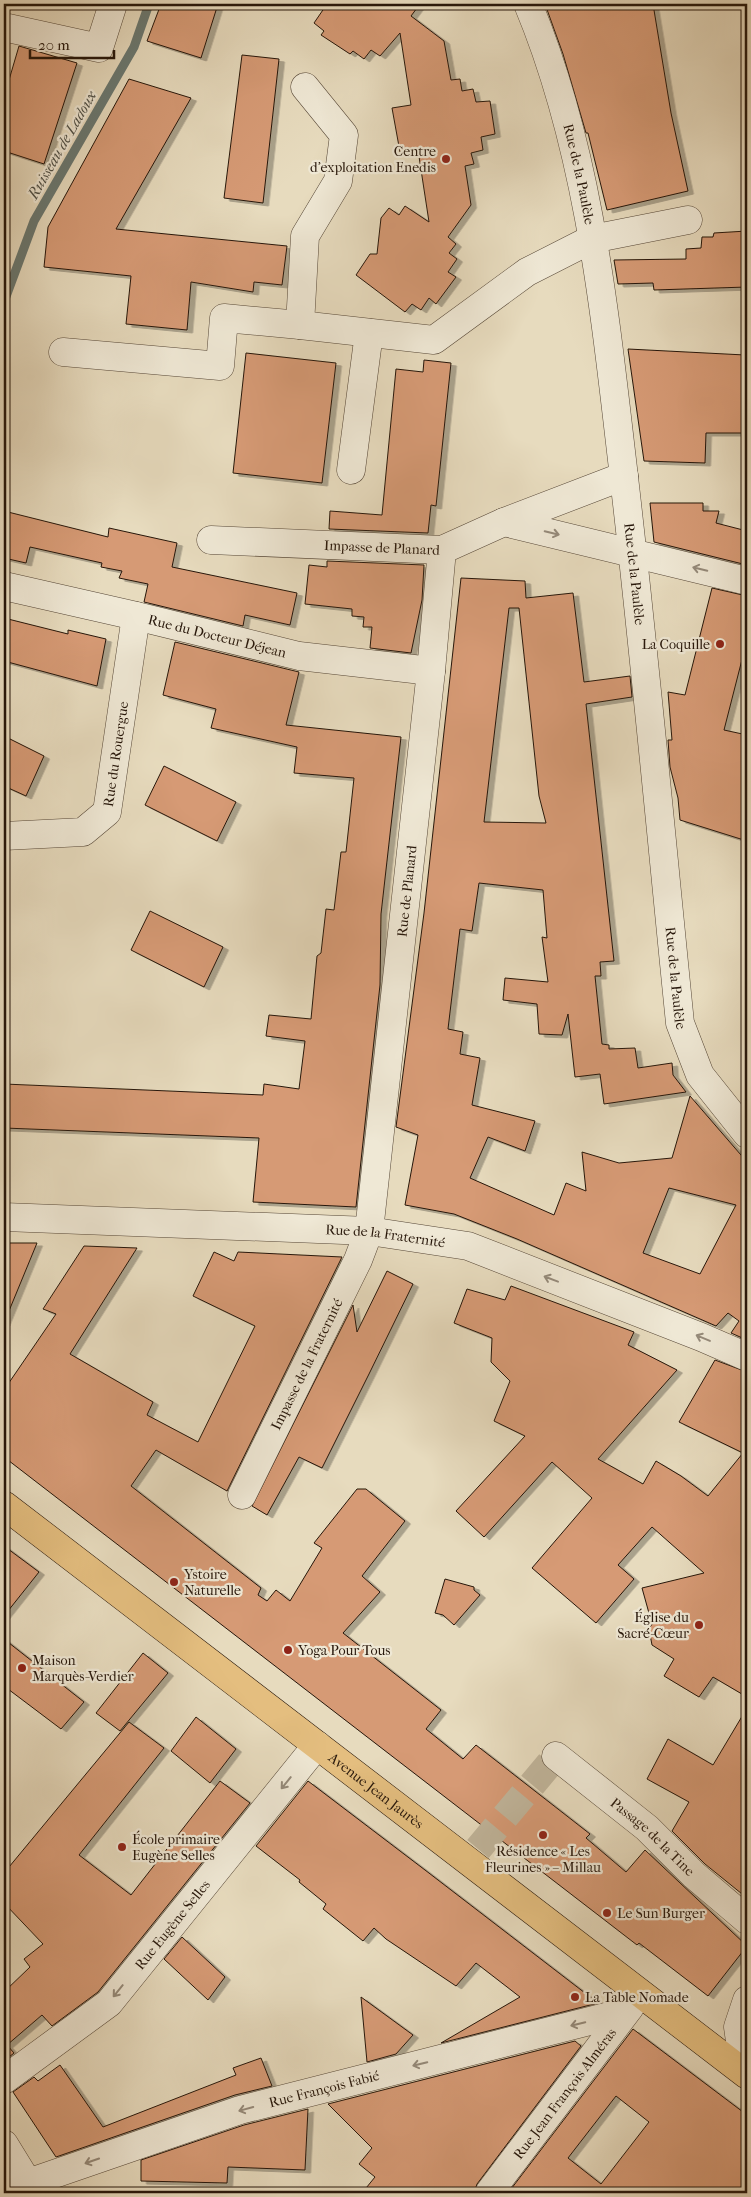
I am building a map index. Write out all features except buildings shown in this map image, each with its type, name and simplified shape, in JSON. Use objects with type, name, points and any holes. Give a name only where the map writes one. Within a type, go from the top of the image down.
[{"type":"main road","name":"Avenue Jean Jaurès","points":[[4,1505],[317,1745],[474,1855],[633,2003],[738,2047],[747,2075]]},
{"type":"street","points":[[8,28],[99,48],[113,4]]},
{"type":"street","name":"Rue de la Paulèle","points":[[528,4],[544,42],[568,115],[602,292],[633,552],[680,1023],[700,1075],[747,1134]]},
{"type":"street","points":[[300,325],[305,236],[338,181],[344,135],[305,87]]},
{"type":"street","points":[[63,352],[220,366],[224,318],[434,340],[528,272],[592,239],[688,220]]},
{"type":"street","points":[[351,470],[369,333]]},
{"type":"street","name":"Impasse de Planard","points":[[211,540],[442,550],[504,522],[624,476]]},
{"type":"street","points":[[504,522],[747,581]]},
{"type":"street","name":"Rue de Planard","points":[[368,1231],[432,671],[442,550]]},
{"type":"street","name":"Rue du Docteur Déjean","points":[[4,586],[299,656],[432,671]]},
{"type":"street","name":"Rue du Rouergue","points":[[4,836],[83,832],[107,812],[136,616]]},
{"type":"street","name":"Rue de la Fraternité","points":[[4,1217],[368,1231],[468,1246],[701,1337],[747,1357]]},
{"type":"street","name":"Impasse de la Fraternité","points":[[242,1495],[358,1260],[368,1231]]},
{"type":"street","name":"Rue Eugène Selles","points":[[4,2080],[108,2003],[317,1745]]},
{"type":"street","name":"Passage de la Tine","points":[[556,1756],[647,1828],[694,1875],[747,1920]]},
{"type":"street","points":[[738,2047],[738,2027],[747,2000]]},
{"type":"street","name":"Rue François Fabié","points":[[16,2188],[240,2110],[633,2003]]},
{"type":"street","name":"Rue Jean François Alméras","points":[[489,2193],[633,2003]]},
{"type":"street","points":[[4,2144],[16,2188]]},
{"type":"waterway","name":"Ruisseau de Ladoux","points":[[4,302],[34,221],[134,47],[149,4]]},
{"type":"tunnel","points":[[478,1849],[556,1756]]},
{"type":"place","name":"Centre d'exploitation Enedis","points":[[446,159]]},
{"type":"place","name":"La Coquille","points":[[720,644]]},
{"type":"place","name":"Ystoire Naturelle","points":[[174,1582]]},
{"type":"place","name":"Église du Sacré-Cœur","points":[[699,1625]]},
{"type":"place","name":"Yoga Pour Tous","points":[[288,1650]]},
{"type":"place","name":"Maison Marquès-Verdier","points":[[22,1668]]},
{"type":"place","name":"Résidence « Les Fleurines » – Millau","points":[[543,1835]]},
{"type":"place","name":"École primaire Eugène Selles","points":[[122,1847]]},
{"type":"place","name":"Le Sun Burger","points":[[607,1913]]},
{"type":"place","name":"La Table Nomade","points":[[575,1997]]}]
